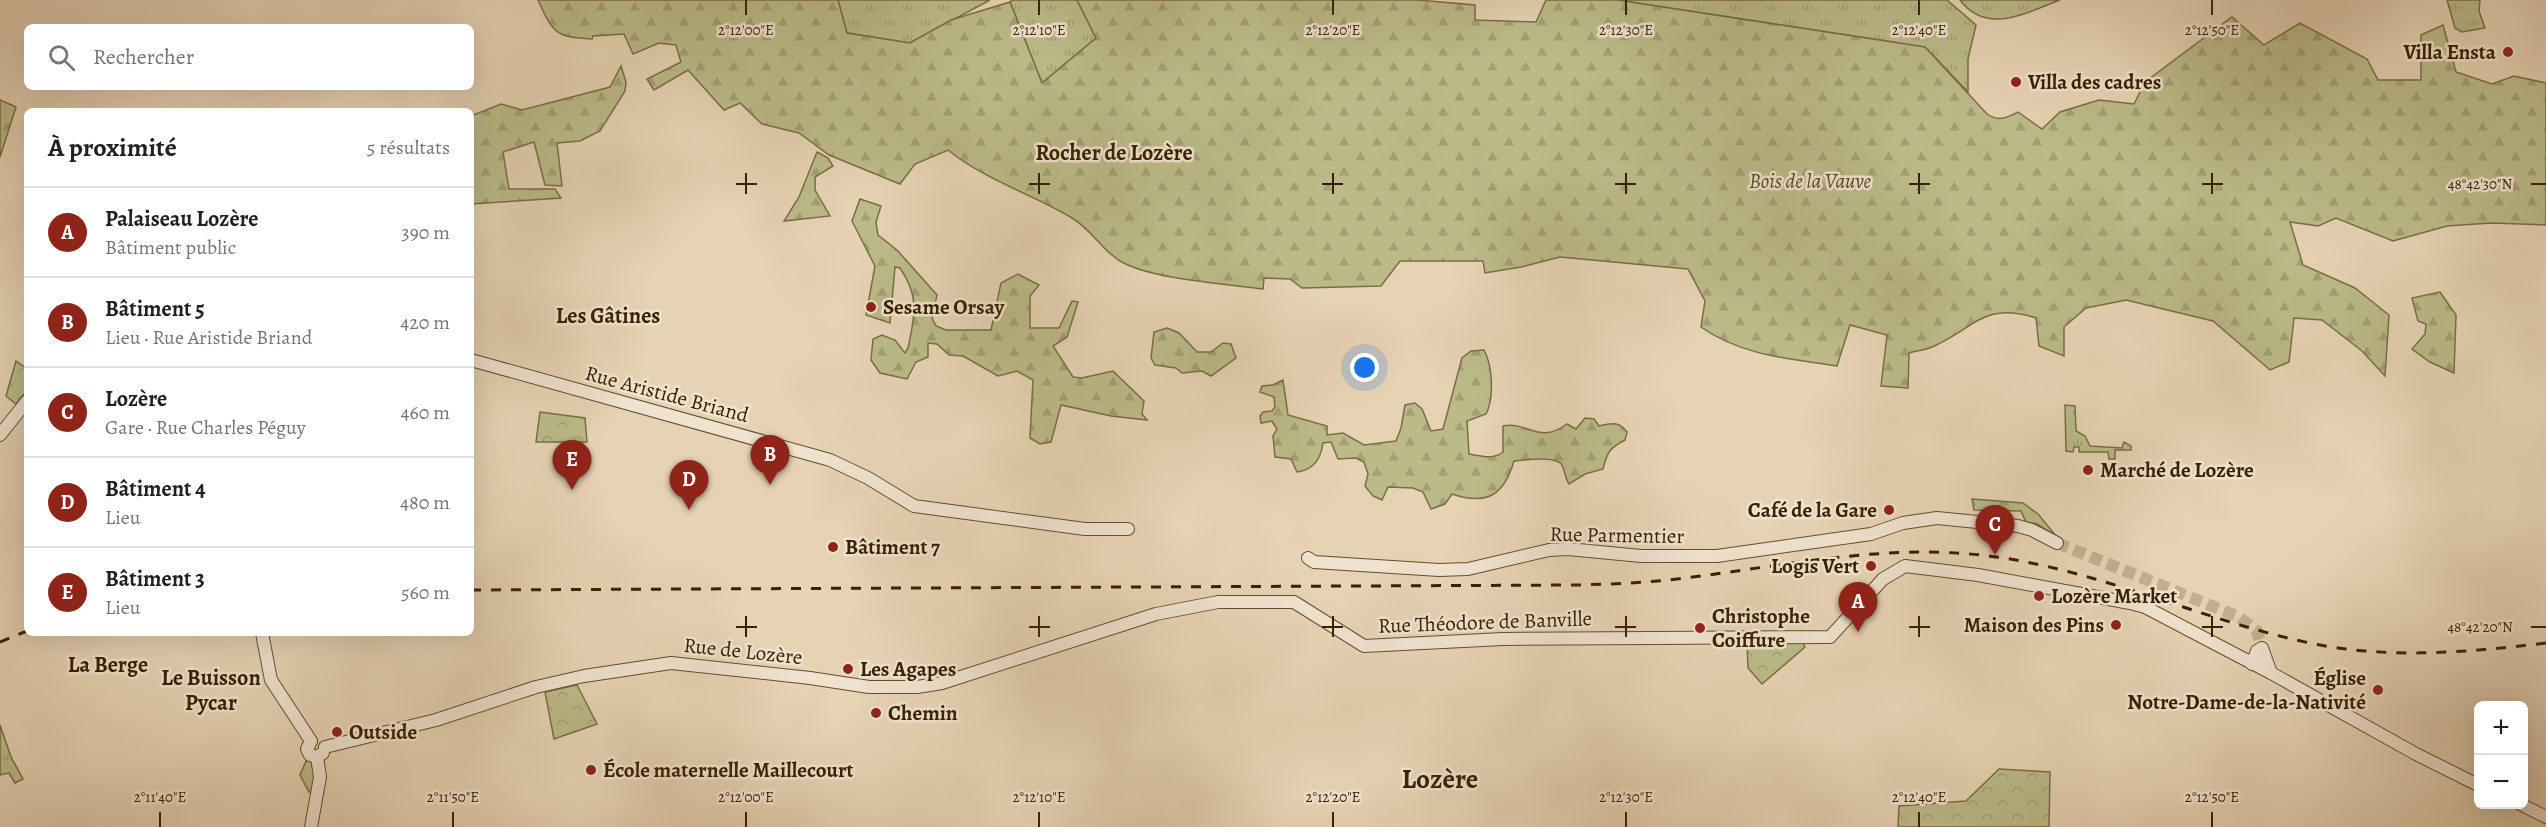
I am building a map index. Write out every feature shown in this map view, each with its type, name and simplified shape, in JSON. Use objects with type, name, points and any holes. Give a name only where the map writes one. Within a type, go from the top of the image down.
[{"type":"street","name":"Rue Aristide Briand","points":[[474,361],[830,460],[868,478],[915,506],[1084,528],[1128,529]]},
{"type":"street","points":[[0,435],[24,405]]},
{"type":"street","name":"Rue Parmentier","points":[[1308,558],[1314,562],[1439,570],[1468,568],[1549,550],[1568,549],[1641,556],[1718,556],[1871,534],[1936,518],[1984,521],[2032,530],[2057,543]]},
{"type":"street","name":"Rue Théodore de Banville","points":[[1156,615],[1218,602],[1294,602],[1364,646],[1503,639],[1830,637],[1892,572],[1905,566],[1913,566],[2145,607],[2252,664]]},
{"type":"street","name":"Rue de Lozère","points":[[321,752],[436,720],[536,687],[584,676],[671,663],[869,687],[925,686],[942,683],[1156,615]]},
{"type":"street","points":[[263,636],[271,680],[311,741],[307,751],[321,752],[320,777],[311,827]]},
{"type":"street","points":[[2271,673],[2262,648],[2257,651],[2252,664],[2416,754],[2474,783]]},
{"type":"street","points":[[2528,808],[2546,817]]},
{"type":"green space","name":"Bois de la Vauve","points":[[538,0],[838,0],[847,33],[910,43],[951,20],[1010,2],[1042,83],[1096,38],[1077,0],[1418,0],[1475,5],[1475,20],[1536,22],[1546,0],[1617,0],[1925,47],[1987,114],[1995,118],[2003,118],[2018,112],[2042,129],[2060,112],[2099,100],[2134,104],[2145,82],[2232,17],[2264,45],[2300,23],[2367,59],[2378,80],[2421,80],[2421,35],[2443,25],[2456,72],[2492,84],[2514,76],[2546,83],[2546,225],[2491,223],[2447,226],[2393,241],[2336,218],[2318,226],[2290,222],[2303,265],[2355,288],[2389,315],[2385,376],[2362,351],[2322,320],[2294,318],[2289,362],[2270,370],[2213,321],[2126,300],[2086,308],[2064,327],[2064,356],[2039,346],[2036,318],[2003,313],[1980,319],[1932,347],[1909,353],[1908,388],[1881,386],[1887,335],[1850,325],[1837,366],[1749,350],[1732,344],[1701,327],[1705,301],[1688,269],[1560,257],[1485,273],[1483,261],[1400,261],[1381,286],[1302,288],[1290,279],[1264,278],[1263,289],[1189,280],[1150,272],[1120,261],[1072,218],[977,170],[948,150],[915,164],[900,184],[829,155],[799,133],[762,124],[740,103],[724,110],[688,70],[654,90],[647,79],[681,62],[676,45],[659,43],[633,54],[624,34],[593,36],[592,39],[570,37],[552,26]]},
{"type":"green space","points":[[838,0],[990,0],[910,43],[847,33]]},
{"type":"green space","points":[[1012,0],[1077,0],[1096,38],[1042,83],[1010,2]]},
{"type":"green space","points":[[1617,0],[1947,0],[1976,25],[1968,59],[1968,92],[1928,50],[1893,42]]},
{"type":"green space","points":[[1960,0],[2060,0],[2021,15],[1995,19],[1982,17],[1971,11]]},
{"type":"green space","points":[[2447,0],[2480,0],[2479,11],[2485,28],[2462,32],[2455,28]]},
{"type":"green space","points":[[621,66],[626,82],[625,91],[600,131],[580,141],[557,143],[562,186],[545,185],[534,142],[503,152],[509,189],[555,189],[561,198],[474,204],[474,115],[501,104],[522,110],[610,87]]},
{"type":"green space","points":[[0,100],[16,107],[0,157]]},
{"type":"green space","points":[[817,152],[828,158],[833,166],[815,177],[815,190],[830,216],[784,221],[799,197]]},
{"type":"green space","points":[[860,199],[881,206],[876,222],[878,235],[897,250],[937,295],[932,318],[936,326],[946,330],[991,330],[1001,283],[1018,274],[1039,285],[1030,296],[1030,328],[1059,328],[1072,301],[1078,302],[1067,337],[1053,346],[1073,377],[1082,378],[1113,371],[1144,401],[1142,414],[1147,420],[1111,416],[1061,405],[1051,442],[1040,444],[1030,438],[1033,380],[1017,371],[998,376],[963,356],[949,355],[937,344],[928,343],[928,357],[916,362],[907,379],[880,373],[871,360],[873,339],[882,335],[895,340],[905,353],[913,326],[913,297],[911,288],[900,268],[895,267],[890,323],[866,315],[875,266],[852,221]]},
{"type":"green space","points":[[2440,292],[2456,315],[2454,373],[2430,362],[2412,349],[2425,334],[2426,324],[2418,321],[2412,298]]},
{"type":"green space","points":[[1167,328],[1179,333],[1197,352],[1211,352],[1223,343],[1231,344],[1236,358],[1211,376],[1202,371],[1182,373],[1176,368],[1155,365],[1151,358],[1154,332]]},
{"type":"green space","points":[[1484,350],[1491,373],[1489,408],[1486,414],[1467,421],[1469,454],[1491,457],[1503,452],[1503,426],[1512,425],[1541,433],[1557,430],[1567,424],[1576,429],[1585,418],[1594,419],[1599,426],[1614,424],[1621,426],[1627,432],[1625,440],[1610,451],[1603,469],[1585,474],[1569,484],[1559,462],[1539,459],[1514,461],[1505,482],[1492,495],[1475,499],[1452,494],[1445,504],[1431,509],[1423,492],[1413,488],[1388,487],[1382,500],[1373,496],[1365,486],[1368,474],[1364,462],[1356,458],[1338,459],[1331,442],[1323,443],[1316,462],[1303,471],[1297,472],[1291,459],[1275,457],[1273,436],[1277,429],[1272,421],[1261,423],[1260,416],[1263,412],[1272,411],[1275,407],[1274,397],[1260,392],[1262,386],[1273,385],[1283,380],[1288,415],[1327,426],[1327,435],[1343,433],[1364,445],[1396,441],[1405,405],[1415,403],[1422,409],[1431,431],[1443,429],[1462,358],[1471,351]]},
{"type":"green space","points":[[16,361],[24,367],[24,395],[16,404],[6,396]]},
{"type":"green space","points":[[2065,405],[2075,406],[2076,431],[2085,436],[2090,446],[2122,448],[2124,442],[2131,446],[2131,450],[2115,450],[2115,459],[2109,459],[2108,452],[2079,452],[2079,447],[2074,447],[2073,452],[2066,451]]},
{"type":"green space","points":[[540,412],[585,418],[587,442],[536,442]]},
{"type":"green space","points":[[1972,499],[2023,503],[2038,514],[2056,536],[2037,524],[2026,522],[2021,511],[1974,510]]},
{"type":"green space","points":[[1802,640],[1805,647],[1762,684],[1748,668],[1747,642]]},
{"type":"green space","points":[[577,685],[597,724],[554,739],[545,692]]},
{"type":"green space","points":[[0,725],[11,757],[23,779],[15,783],[9,773],[0,775]]},
{"type":"green space","points":[[307,759],[314,760],[317,793],[309,792],[300,775]]},
{"type":"green space","points":[[1999,769],[2050,772],[2049,827],[1898,827],[1899,806],[1966,801]]},
{"type":"tunnel","points":[[2057,543],[2239,617],[2257,631],[2262,648]]},
{"type":"railway","points":[[474,590],[1578,585],[1665,580],[1829,558],[1904,552],[1943,552],[1981,555],[2068,571],[2235,623],[2320,645],[2377,652],[2433,653],[2546,643]]},
{"type":"railway","points":[[0,642],[24,632]]},
{"type":"place","name":"Villa Ensta","points":[[2508,52]]},
{"type":"place","name":"Villa des cadres","points":[[2016,82]]},
{"type":"place","name":"Sesame Orsay","points":[[871,307]]},
{"type":"place","name":"Marché de Lozère","points":[[2088,470]]},
{"type":"place","name":"Bâtiment 5","points":[[770,485]]},
{"type":"place","name":"Bâtiment 3","points":[[572,490]]},
{"type":"place","name":"Bâtiment 4","points":[[689,510]]},
{"type":"place","name":"Café de la Gare","points":[[1889,510]]},
{"type":"place","name":"Bâtiment 7","points":[[833,547]]},
{"type":"place","name":"Lozère","points":[[1995,555]]},
{"type":"place","name":"Logis Vert","points":[[1871,566]]},
{"type":"place","name":"Lozère Market","points":[[2039,596]]},
{"type":"place","name":"Maison des Pins","points":[[2116,625]]},
{"type":"place","name":"Christophe Coiffure","points":[[1700,628]]},
{"type":"place","name":"Palaiseau Lozère","points":[[1858,632]]},
{"type":"place","name":"Les Agapes","points":[[848,669]]},
{"type":"place","name":"Église Notre-Dame-de-la-Nativité","points":[[2378,690]]},
{"type":"place","name":"Chemin","points":[[876,713]]},
{"type":"place","name":"Outside","points":[[337,732]]},
{"type":"place","name":"École maternelle Maillecourt","points":[[591,770]]},
{"type":"district","name":"Rocher de Lozère","points":[[1114,153]]},
{"type":"district","name":"Les Gâtines","points":[[608,316]]},
{"type":"district","name":"La Berge","points":[[108,665]]},
{"type":"district","name":"Le Buisson Pycar","points":[[211,690]]},
{"type":"district","name":"Lozère","points":[[1440,779]]}]
